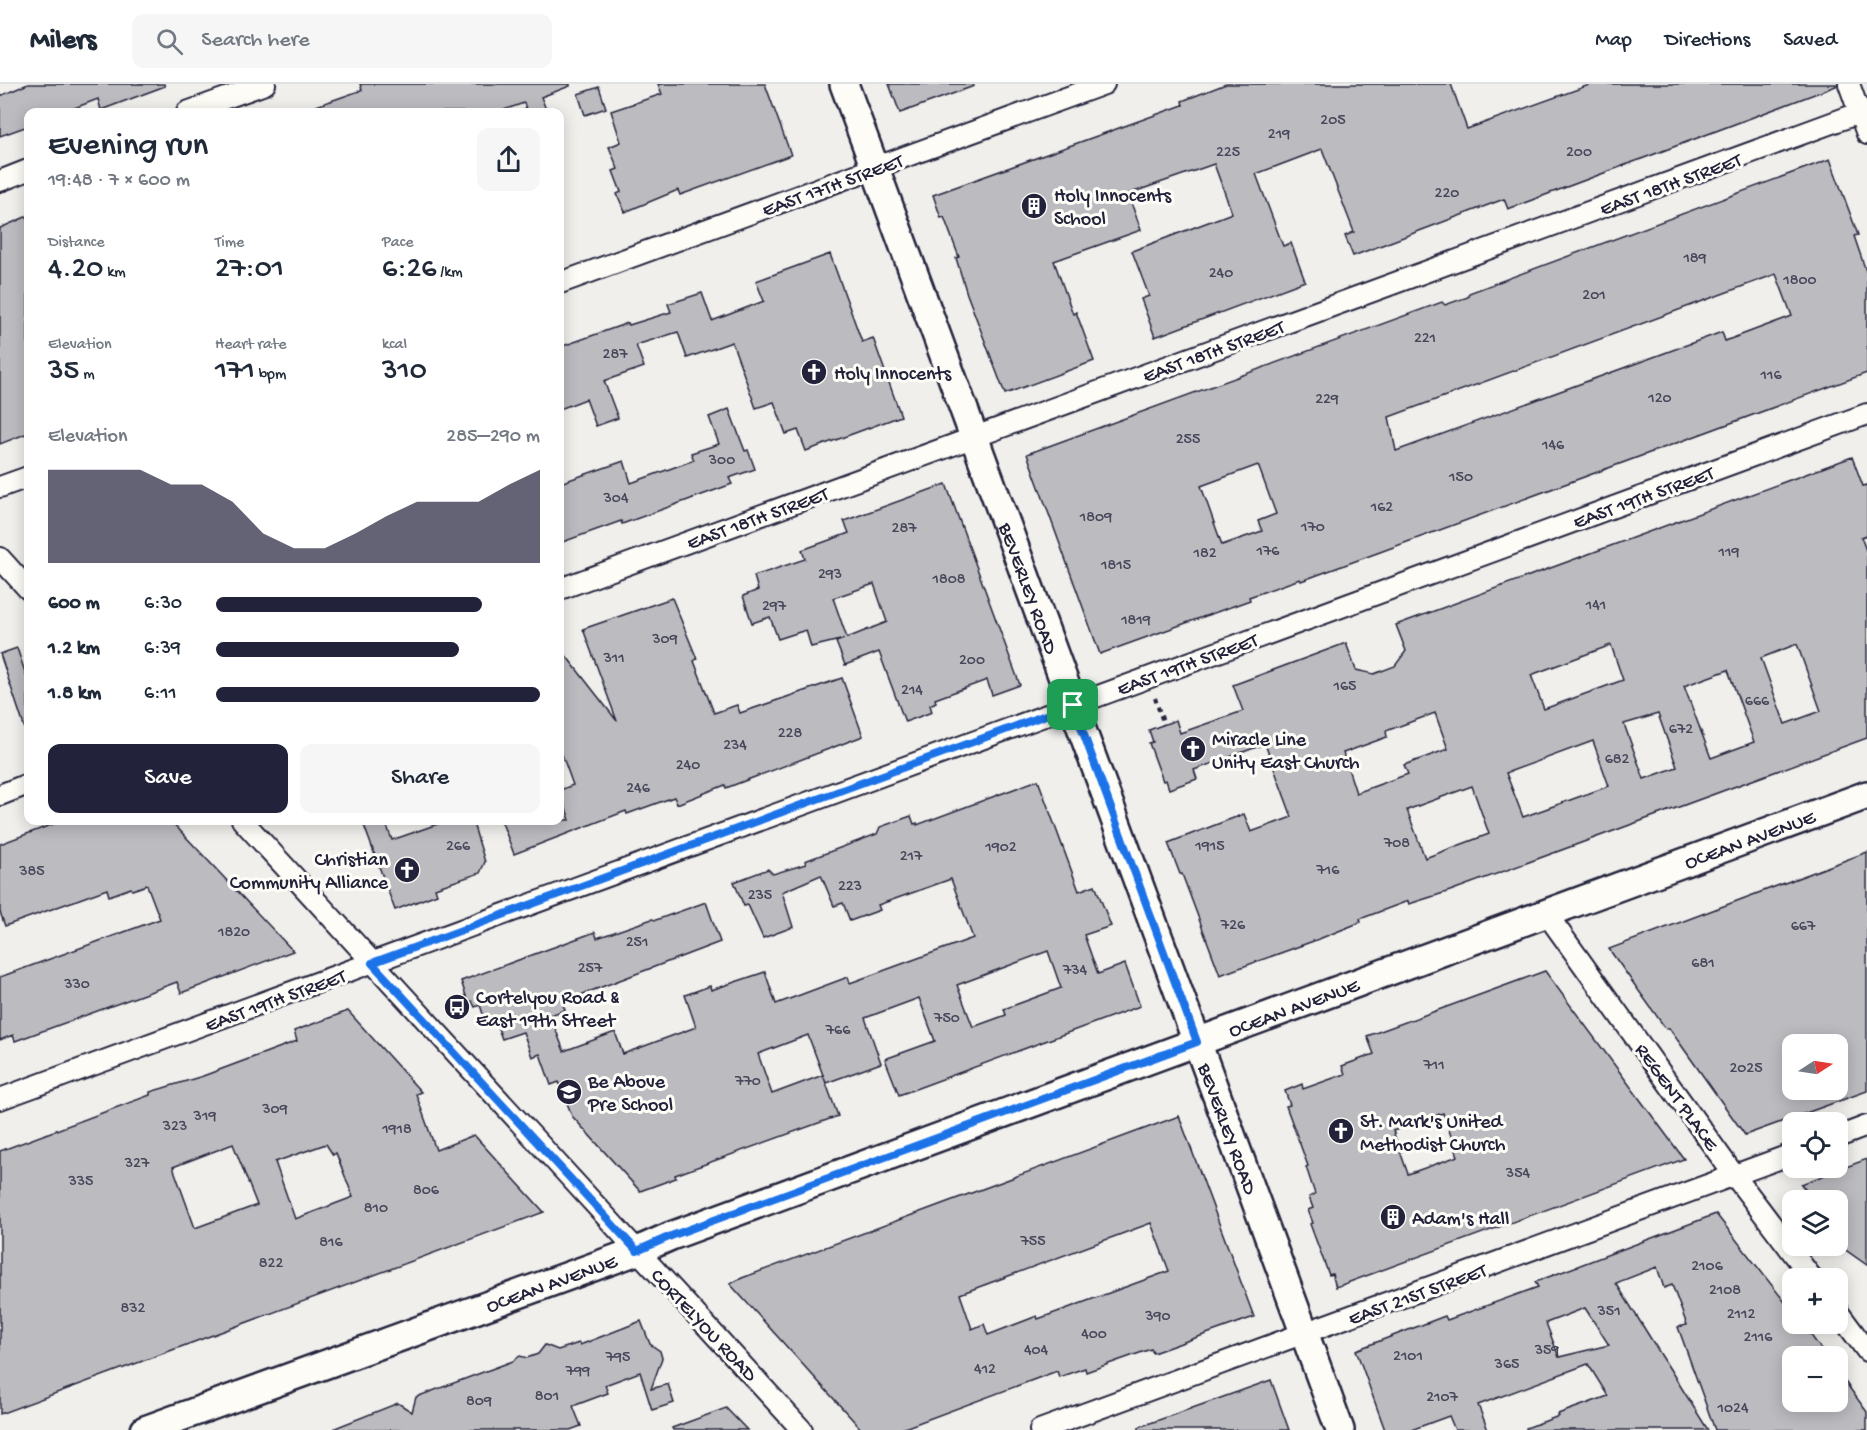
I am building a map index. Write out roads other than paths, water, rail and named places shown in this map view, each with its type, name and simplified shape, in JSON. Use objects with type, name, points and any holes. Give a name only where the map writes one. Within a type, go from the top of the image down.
[{"type":"main road","name":"BEVERLEY ROAD","points":[[844,84],[1340,1430]]},
{"type":"main road","name":"OCEAN AVENUE","points":[[145,1430],[637,1251],[671,1236],[1867,795]]},
{"type":"street","points":[[198,108],[265,84]]},
{"type":"street","name":"EAST 17TH STREET","points":[[564,282],[1104,84]]},
{"type":"street","points":[[1849,84],[1863,112],[1867,134]]},
{"type":"street","name":"EAST 18TH STREET","points":[[564,588],[1863,112]]},
{"type":"street","points":[[0,181],[24,172]]},
{"type":"street","name":"EAST 19TH STREET","points":[[0,1099],[1867,414]]},
{"type":"street","points":[[0,487],[24,478]]},
{"type":"street","points":[[0,558],[24,585]]},
{"type":"street","points":[[0,795],[24,786]]},
{"type":"street","name":"CORTELYOU ROAD","points":[[247,825],[802,1430]]},
{"type":"street","name":"REGENT PLACE","points":[[1546,913],[1734,1175],[1804,1268]]},
{"type":"street","points":[[1848,1133],[1867,1126]]},
{"type":"street","name":"EAST 21ST STREET","points":[[1040,1430],[1782,1158]]},
{"type":"street","points":[[1848,1325],[1867,1351]]},
{"type":"place","name":"Holy Innocents School","points":[[1034,206]]},
{"type":"place","name":"Holy Innocents","points":[[814,372]]},
{"type":"place","name":"Miracle Line Unity East Church","points":[[1193,749]]},
{"type":"place","name":"Christian Community Alliance","points":[[407,870]]},
{"type":"place","name":"Cortelyou Road & East 19th Street","points":[[457,1007]]},
{"type":"place","name":"Be Above Pre School","points":[[569,1092]]},
{"type":"place","name":"St. Mark's United Methodist Church","points":[[1341,1131]]},
{"type":"place","name":"Adam's Hall","points":[[1393,1217]]}]
